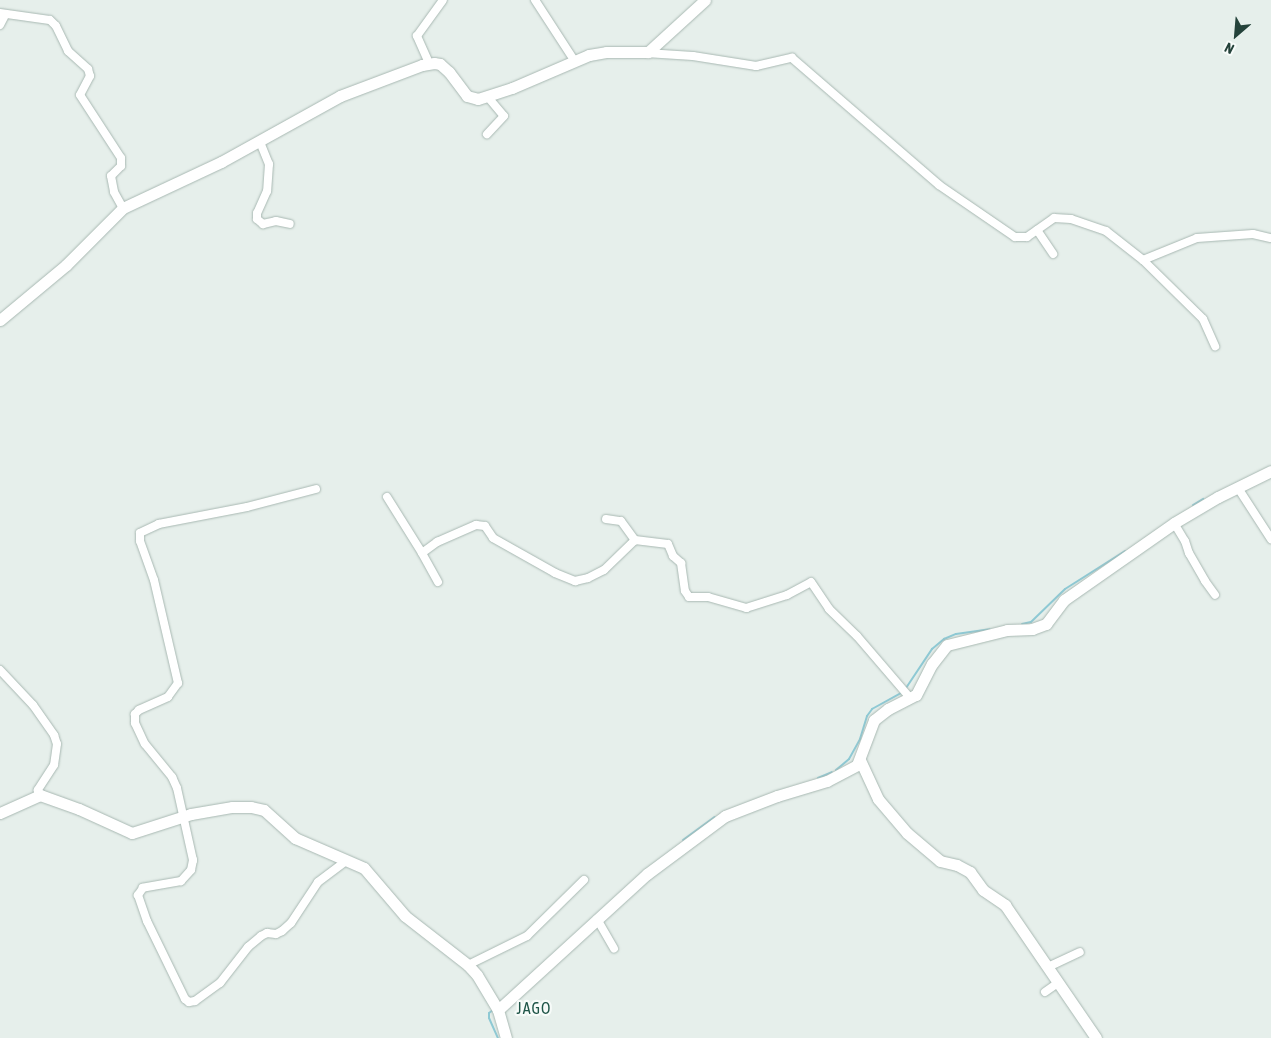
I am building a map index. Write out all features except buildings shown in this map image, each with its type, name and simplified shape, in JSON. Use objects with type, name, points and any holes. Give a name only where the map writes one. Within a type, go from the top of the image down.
[{"type":"street","points":[[429,63],[417,36],[443,0]]},
{"type":"street","points":[[535,0],[574,60]]},
{"type":"street","points":[[646,53],[705,0]]},
{"type":"street","points":[[0,24],[2,14],[50,20],[56,26],[68,51],[90,72],[80,95],[121,158],[121,166],[111,176],[114,192],[123,208]]},
{"type":"street","points":[[0,320],[66,265],[123,208],[260,142],[340,96],[429,63],[438,63],[444,67],[467,96],[476,99],[512,88],[574,60],[606,52],[646,53],[715,59],[756,66],[792,58],[964,204],[1015,237],[1023,238],[1054,218],[1071,218],[1106,231],[1143,260],[1203,319],[1215,346]]},
{"type":"street","points":[[487,96],[504,116],[487,134]]},
{"type":"street","points":[[260,142],[269,164],[267,191],[257,219],[263,224],[276,221],[290,224]]},
{"type":"street","points":[[1037,230],[1053,254]]},
{"type":"street","points":[[1143,260],[1197,238],[1253,234],[1271,238]]},
{"type":"street","points":[[497,1008],[647,874],[725,816],[759,802],[827,780],[853,768],[860,760],[868,731],[874,720],[888,709],[919,692],[932,664],[947,644],[1007,630],[1032,629],[1046,624],[1064,600],[1174,523],[1218,497],[1271,471]]},
{"type":"street","points":[[1238,488],[1271,539]]},
{"type":"street","points":[[316,489],[247,507],[158,524],[140,533],[140,541],[154,580],[178,683],[168,697],[139,710],[135,714],[134,723],[145,744],[172,777],[177,788],[192,860],[191,870],[181,881],[142,888],[138,895],[147,921],[181,993],[189,1002],[199,998],[220,983],[256,939],[267,933],[279,933],[286,928],[318,882],[346,860]]},
{"type":"street","points":[[387,497],[438,582]]},
{"type":"street","points":[[606,519],[621,521],[635,540],[665,543],[670,546],[674,556],[681,563],[685,591],[689,597],[708,597],[746,608],[787,595],[811,582],[829,609],[910,698]]},
{"type":"street","points":[[1174,523],[1186,541],[1188,551],[1205,581],[1215,595]]},
{"type":"street","points":[[422,553],[443,539],[480,524],[485,526],[493,538],[555,573],[576,581],[588,578],[604,570],[635,540]]},
{"type":"street","points":[[0,670],[33,706],[54,734],[57,744],[54,764],[38,790],[38,795]]},
{"type":"street","points":[[860,760],[878,799],[907,833],[940,862],[957,865],[970,872],[983,890],[1005,905],[1096,1038]]},
{"type":"street","points":[[0,813],[38,795],[79,809],[132,833],[182,817],[232,808],[251,807],[264,810],[295,838],[364,868],[405,916],[468,965],[497,1008],[506,1038]]},
{"type":"street","points":[[468,965],[527,936],[584,880]]},
{"type":"street","points":[[597,920],[614,950]]},
{"type":"street","points":[[1048,967],[1080,952]]},
{"type":"street","points":[[1045,992],[1058,983]]},
{"type":"waterway","points":[[1193,505],[1203,499]]},
{"type":"waterway","points":[[1022,624],[1031,622],[1065,589],[1125,551]]},
{"type":"waterway","points":[[906,688],[932,649],[944,639],[956,634],[990,629]]},
{"type":"waterway","points":[[836,770],[849,759],[860,739],[867,716],[872,709],[903,692]]},
{"type":"waterway","points":[[818,778],[832,772]]},
{"type":"waterway","points":[[683,840],[715,817]]},
{"type":"waterway","points":[[493,1010],[489,1013],[489,1018],[498,1038]]},
{"type":"district","name":"JAGO","points":[[534,1008]]}]
